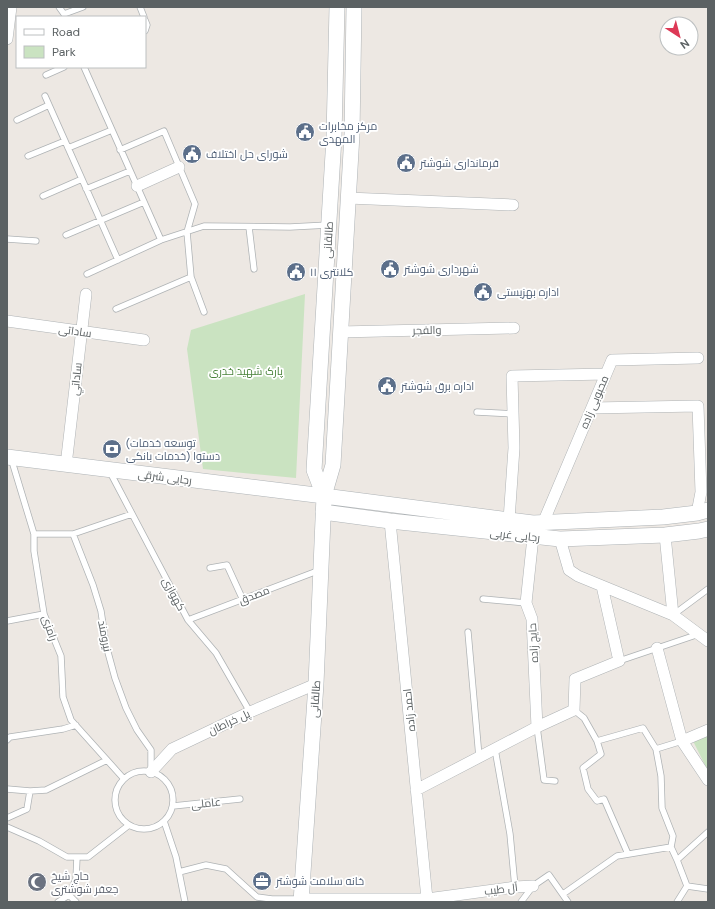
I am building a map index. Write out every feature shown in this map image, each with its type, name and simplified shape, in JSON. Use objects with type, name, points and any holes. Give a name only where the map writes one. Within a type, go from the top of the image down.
[{"type":"main road","name":"طالقانی","points":[[324,496],[314,470],[334,137],[337,7]]},
{"type":"main road","name":"طالقانی","points":[[301,901],[316,684],[324,496],[333,465],[352,134],[354,7]]},
{"type":"main road","name":"رجایی شرقی","points":[[9,458],[324,496]]},
{"type":"main road","name":"رجایی غربی","points":[[324,496],[533,523],[662,518],[703,512]]},
{"type":"main road","name":"رجایی غربی","points":[[323,512],[390,521],[560,539],[665,535],[704,530]]},
{"type":"main road","points":[[703,512],[704,530]]},
{"type":"street","points":[[7,39],[11,7]]},
{"type":"street","points":[[136,186],[179,167]]},
{"type":"street","points":[[348,198],[513,206]]},
{"type":"street","name":"ساداتي","points":[[66,465],[86,294]]},
{"type":"street","name":"ساداتی","points":[[7,322],[144,340]]},
{"type":"street","name":"والفجر","points":[[340,332],[514,328]]},
{"type":"street","name":"محبوبی زاده","points":[[543,523],[612,360],[698,358]]},
{"type":"street","points":[[509,520],[514,448],[512,376],[606,374]]},
{"type":"street","points":[[592,408],[698,406],[703,512]]},
{"type":"street","name":"احمد زاده","points":[[390,521],[428,900]]},
{"type":"street","points":[[665,535],[673,615]]},
{"type":"street","name":"حایج زاده","points":[[533,537],[526,603],[532,619],[537,727]]},
{"type":"street","points":[[560,539],[569,570],[578,576],[673,615],[708,641]]},
{"type":"street","points":[[416,790],[537,727],[574,710],[575,679],[619,661],[602,586]]},
{"type":"street","points":[[657,648],[682,740],[708,780]]},
{"type":"street","name":"پل خراطان","points":[[152,772],[172,749],[250,712],[316,684]]},
{"type":"street","points":[[682,740],[708,730]]},
{"type":"street","name":"آل طیب","points":[[301,901],[428,900],[515,887],[533,886]]},
{"type":"lane","points":[[59,7],[64,16],[83,7]]},
{"type":"lane","points":[[46,74],[61,68]]},
{"type":"lane","points":[[84,68],[161,240]]},
{"type":"lane","points":[[45,96],[118,260]]},
{"type":"lane","points":[[17,120],[49,105]]},
{"type":"lane","points":[[68,148],[112,130]]},
{"type":"lane","points":[[120,150],[164,131],[195,204],[187,232],[191,277],[204,312]]},
{"type":"lane","points":[[28,156],[65,141]]},
{"type":"lane","points":[[86,189],[130,171]]},
{"type":"lane","points":[[43,196],[82,179]]},
{"type":"lane","points":[[66,235],[144,202]]},
{"type":"lane","points":[[87,274],[161,240],[204,226],[249,227],[329,225]]},
{"type":"lane","points":[[249,227],[254,269]]},
{"type":"lane","points":[[7,238],[36,241]]},
{"type":"lane","points":[[116,309],[191,277]]},
{"type":"lane","points":[[478,412],[513,414]]},
{"type":"lane","name":"رامزی","points":[[9,458],[34,534],[34,551],[44,614],[61,656],[63,697],[71,720],[124,779]]},
{"type":"lane","name":"کهوازی","points":[[109,470],[188,620],[216,653],[250,712]]},
{"type":"lane","points":[[34,534],[73,534],[132,514]]},
{"type":"lane","name":"نیرومند","points":[[73,534],[99,604],[106,645],[115,678],[126,708],[137,730],[150,750],[152,772]]},
{"type":"lane","points":[[210,568],[227,565],[243,600]]},
{"type":"lane","name":"مصدق","points":[[188,620],[321,570]]},
{"type":"lane","points":[[673,615],[708,589]]},
{"type":"lane","points":[[483,599],[526,603]]},
{"type":"lane","points":[[7,620],[44,614]]},
{"type":"lane","points":[[468,632],[479,757]]},
{"type":"lane","points":[[619,661],[699,634]]},
{"type":"lane","points":[[574,710],[584,718],[597,741],[601,754],[583,768],[588,789],[598,801],[604,799],[628,854]]},
{"type":"lane","points":[[7,740],[10,737],[63,729],[76,725]]},
{"type":"lane","points":[[537,727],[544,780],[555,781]]},
{"type":"lane","points":[[597,741],[643,728],[656,749],[661,776],[662,808],[673,836],[671,847],[687,886]]},
{"type":"lane","points":[[656,749],[682,740]]},
{"type":"lane","points":[[495,749],[510,834],[515,887]]},
{"type":"lane","points":[[7,789],[30,791],[46,790],[107,760]]},
{"type":"lane","points":[[142,771],[152,772],[160,775],[171,789],[173,797],[169,814],[164,821],[147,829],[129,825],[122,819],[118,812],[116,803],[118,790],[124,779],[132,774],[142,771]]},
{"type":"lane","points":[[7,818],[27,809],[30,791]]},
{"type":"lane","name":"عاملی","points":[[172,806],[240,799]]},
{"type":"lane","points":[[164,821],[176,857],[184,902]]},
{"type":"lane","points":[[7,827],[39,841],[67,857],[88,857],[129,825]]},
{"type":"lane","points":[[677,860],[708,832]]},
{"type":"lane","points":[[563,894],[617,856],[671,847]]},
{"type":"lane","points":[[58,902],[69,895],[76,878],[77,857]]},
{"type":"lane","points":[[179,872],[206,865],[226,869],[257,897],[301,901]]},
{"type":"lane","points":[[521,902],[533,886],[549,875],[568,902]]},
{"type":"lane","points":[[687,886],[708,889]]},
{"type":"lane","points":[[677,902],[687,886]]},
{"type":"lane","points":[[69,895],[76,902]]},
{"type":"green space","name":"پارک شهید خدری","points":[[305,294],[296,478],[203,469],[187,349],[191,330]]},
{"type":"green space","points":[[708,735],[708,771],[693,741]]},
{"type":"place","name":"مرکز مخابرات المهدی","points":[[305,132]]},
{"type":"place","name":"شورای حل اختلاف","points":[[192,154]]},
{"type":"place","name":"فرمانداری شوشتر","points":[[406,163]]},
{"type":"place","name":"شهرداری شوشتر","points":[[390,269]]},
{"type":"place","name":"کلانتری ۱۱","points":[[296,272]]},
{"type":"place","name":"اداره بهزیستی","points":[[483,292]]},
{"type":"place","name":"اداره برق شوشتر","points":[[387,386]]},
{"type":"place","name":"(توسعه خدمات دستوا (خدمات بانکی","points":[[112,449]]},
{"type":"place","name":"خانه سلامت شوشتر","points":[[262,881]]},
{"type":"place","name":"حاج شیخ جعفر شوشتری","points":[[37,882]]}]
